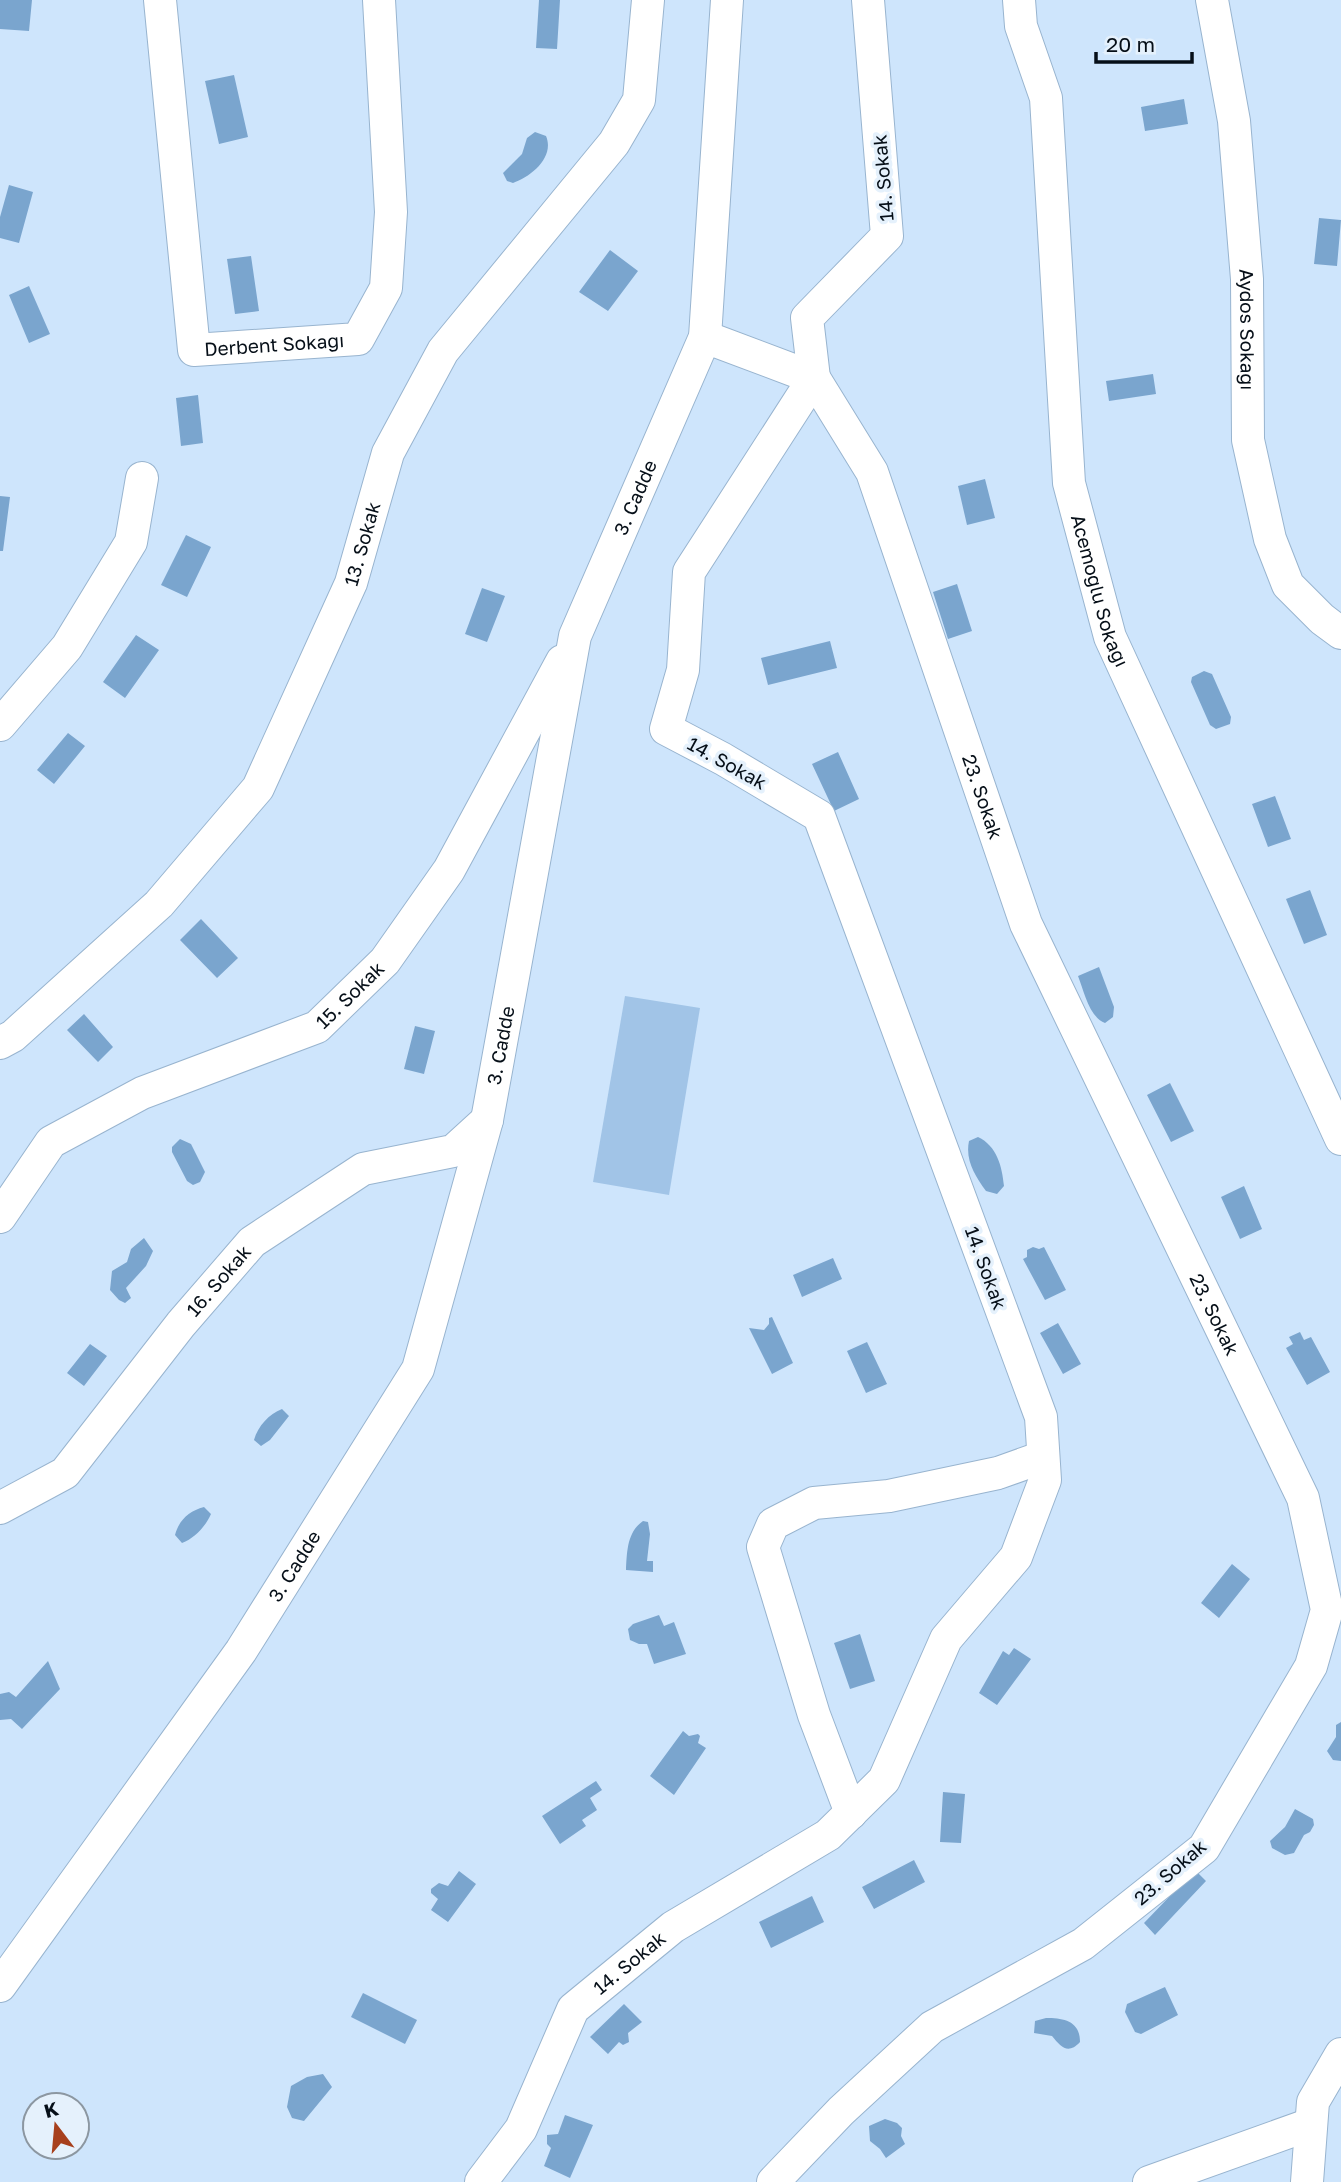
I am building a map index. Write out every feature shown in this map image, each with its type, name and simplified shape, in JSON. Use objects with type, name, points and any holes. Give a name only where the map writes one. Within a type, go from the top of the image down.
[{"type":"street","name":"Derbent Sokağı","points":[[160,0],[194,350],[358,339],[386,288],[391,212],[379,0]]},
{"type":"street","name":"13. Sokak","points":[[0,1043],[13,1036],[159,904],[258,788],[351,583],[388,453],[443,351],[614,143],[639,100],[648,0]]},
{"type":"street","name":"3. Cadde","points":[[0,1986],[241,1651],[418,1369],[487,1120],[575,636],[705,337],[727,0]]},
{"type":"street","name":"14. Sokak","points":[[481,2182],[521,2129],[573,2009],[673,1927],[828,1835],[884,1780],[946,1639],[1016,1557],[1045,1480],[1041,1417],[819,817],[723,759],[666,729],[683,670],[689,572],[814,378],[807,318],[887,236],[869,0]]},
{"type":"street","name":"Acemoğlu Sokağı","points":[[1019,0],[1021,26],[1046,98],[1069,483],[1110,637],[1341,1139]]},
{"type":"street","name":"Aydos Sokağı","points":[[1212,0],[1234,121],[1245,253],[1248,440],[1270,539],[1288,585],[1322,619],[1341,633]]},
{"type":"street","points":[[705,337],[814,378]]},
{"type":"street","name":"23. Sokak","points":[[774,2182],[841,2111],[932,2027],[1083,1944],[1204,1848],[1311,1665],[1328,1610],[1303,1498],[1026,924],[872,472],[814,378]]},
{"type":"street","points":[[0,725],[67,647],[131,542],[142,478]]},
{"type":"street","name":"15. Sokak","points":[[0,1217],[51,1142],[142,1093],[317,1027],[384,961],[449,870],[575,636]]},
{"type":"street","name":"16. Sokak","points":[[0,1508],[65,1473],[181,1324],[252,1241],[363,1169],[453,1151],[487,1120]]},
{"type":"street","points":[[851,1812],[814,1715],[763,1547],[773,1524],[814,1503],[889,1496],[998,1473],[1043,1457]]},
{"type":"street","points":[[1307,2182],[1313,2102],[1341,2054]]},
{"type":"street","points":[[1149,2182],[1311,2124]]},
{"type":"shaded area","points":[[0,0],[32,0],[29,31],[0,29]]},
{"type":"shaded area","points":[[539,0],[560,0],[557,49],[536,48]]},
{"type":"shaded area","points":[[234,75],[248,137],[219,144],[205,81]]},
{"type":"shaded area","points":[[1184,99],[1188,124],[1145,131],[1141,107]]},
{"type":"shaded area","points":[[535,132],[546,136],[548,144],[544,159],[527,176],[513,183],[507,181],[503,173],[522,154],[527,138]]},
{"type":"shaded area","points":[[9,185],[33,192],[19,243],[0,238],[0,217]]},
{"type":"shaded area","points":[[1319,218],[1341,220],[1337,266],[1314,264]]},
{"type":"shaded area","points":[[610,250],[638,271],[608,311],[579,292]]},
{"type":"shaded area","points":[[251,256],[259,311],[235,314],[227,259]]},
{"type":"shaded area","points":[[29,286],[50,334],[29,343],[9,295]]},
{"type":"shaded area","points":[[1153,374],[1156,394],[1109,401],[1106,381]]},
{"type":"shaded area","points":[[198,395],[203,443],[181,446],[176,398]]},
{"type":"shaded area","points":[[985,479],[995,518],[967,525],[958,486]]},
{"type":"shaded area","points":[[0,496],[10,497],[3,551],[0,551]]},
{"type":"shaded area","points":[[186,535],[211,547],[187,597],[161,585]]},
{"type":"shaded area","points":[[957,584],[972,631],[948,639],[933,592]]},
{"type":"shaded area","points":[[482,588],[505,596],[487,642],[465,634]]},
{"type":"shaded area","points":[[136,635],[159,650],[125,698],[103,682]]},
{"type":"shaded area","points":[[830,641],[837,668],[768,685],[761,658]]},
{"type":"shaded area","points":[[1204,671],[1212,674],[1231,717],[1230,724],[1216,729],[1210,725],[1191,682],[1192,677]]},
{"type":"shaded area","points":[[68,733],[85,746],[54,784],[37,770]]},
{"type":"shaded area","points":[[838,752],[859,799],[834,811],[812,764]]},
{"type":"shaded area","points":[[1275,796],[1291,839],[1268,847],[1252,804]]},
{"type":"shaded area","points":[[1310,890],[1327,935],[1304,944],[1286,899]]},
{"type":"shaded area","points":[[201,919],[238,958],[217,978],[180,940]]},
{"type":"shaded area","points":[[1099,967],[1114,1007],[1113,1017],[1105,1023],[1099,1020],[1091,1009],[1078,976]]},
{"type":"shaded area","points":[[625,996],[700,1008],[669,1195],[593,1182]]},
{"type":"shaded area","points":[[84,1014],[113,1047],[98,1062],[67,1030]]},
{"type":"shaded area","points":[[415,1026],[435,1031],[424,1074],[404,1069]]},
{"type":"shaded area","points":[[1170,1083],[1194,1131],[1171,1142],[1147,1095]]},
{"type":"shaded area","points":[[978,1137],[990,1146],[1000,1164],[1004,1186],[997,1194],[986,1191],[970,1161],[969,1141]]},
{"type":"shaded area","points":[[180,1139],[191,1144],[205,1172],[200,1182],[193,1185],[187,1181],[172,1152],[172,1147]]},
{"type":"shaded area","points":[[1244,1186],[1262,1229],[1240,1239],[1221,1197]]},
{"type":"shaded area","points":[[144,1238],[153,1251],[146,1266],[126,1288],[131,1298],[125,1303],[110,1290],[112,1271],[127,1262],[131,1249]]},
{"type":"shaded area","points":[[1044,1247],[1066,1290],[1045,1300],[1023,1259],[1027,1257],[1027,1250]]},
{"type":"shaded area","points":[[833,1258],[842,1279],[802,1297],[793,1275]]},
{"type":"shaded area","points":[[772,1317],[793,1363],[772,1374],[749,1328],[764,1330]]},
{"type":"shaded area","points":[[1058,1323],[1081,1364],[1063,1374],[1040,1333]]},
{"type":"shaded area","points":[[1300,1332],[1304,1340],[1311,1337],[1330,1372],[1307,1385],[1286,1348],[1293,1344],[1289,1337]]},
{"type":"shaded area","points":[[867,1342],[887,1384],[866,1393],[847,1351]]},
{"type":"shaded area","points":[[90,1344],[107,1356],[84,1386],[67,1373]]},
{"type":"shaded area","points":[[282,1409],[289,1416],[270,1440],[261,1446],[254,1440],[258,1430],[268,1417]]},
{"type":"shaded area","points":[[204,1507],[211,1514],[209,1519],[203,1528],[182,1543],[175,1535],[179,1525],[189,1514]]},
{"type":"shaded area","points":[[643,1521],[648,1522],[650,1534],[647,1561],[653,1561],[653,1572],[626,1570],[631,1537]]},
{"type":"shaded area","points":[[1232,1564],[1250,1579],[1219,1618],[1201,1603]]},
{"type":"shaded area","points":[[659,1615],[664,1626],[674,1622],[686,1654],[654,1664],[647,1644],[630,1640],[628,1629],[633,1624]]},
{"type":"shaded area","points":[[860,1634],[875,1681],[850,1689],[834,1643]]},
{"type":"shaded area","points":[[1014,1648],[1031,1659],[997,1705],[979,1693],[1003,1651],[1009,1655]]},
{"type":"shaded area","points":[[48,1661],[60,1689],[22,1729],[11,1719],[0,1720],[0,1694],[9,1692],[16,1697]]},
{"type":"shaded area","points":[[1341,1722],[1341,1761],[1333,1760],[1327,1751],[1336,1737],[1336,1725]]},
{"type":"shaded area","points":[[683,1731],[689,1736],[698,1734],[698,1743],[706,1748],[674,1795],[650,1776]]},
{"type":"shaded area","points":[[596,1781],[602,1790],[590,1798],[597,1810],[582,1820],[586,1826],[560,1844],[542,1816]]},
{"type":"shaded area","points":[[943,1792],[965,1794],[961,1843],[940,1842]]},
{"type":"shaded area","points":[[1295,1809],[1313,1819],[1314,1825],[1310,1832],[1304,1835],[1294,1853],[1285,1855],[1272,1848],[1270,1841],[1285,1827]]},
{"type":"shaded area","points":[[914,1860],[925,1882],[874,1909],[862,1887]]},
{"type":"shaded area","points":[[1195,1870],[1206,1881],[1155,1935],[1144,1923]]},
{"type":"shaded area","points":[[459,1871],[476,1884],[448,1922],[431,1910],[438,1899],[431,1893],[431,1889],[439,1883],[448,1886]]},
{"type":"shaded area","points":[[812,1896],[824,1922],[771,1948],[759,1922]]},
{"type":"shaded area","points":[[1165,1987],[1178,2015],[1141,2034],[1135,2032],[1125,2012],[1127,2004]]},
{"type":"shaded area","points":[[363,1993],[417,2020],[405,2044],[351,2017]]},
{"type":"shaded area","points":[[624,2004],[642,2022],[628,2033],[629,2042],[623,2045],[619,2042],[608,2054],[590,2037]]},
{"type":"shaded area","points":[[1046,2018],[1070,2022],[1077,2029],[1080,2042],[1068,2049],[1052,2036],[1034,2033],[1035,2021]]},
{"type":"shaded area","points":[[323,2074],[332,2087],[304,2121],[292,2118],[287,2107],[291,2086],[307,2077]]},
{"type":"shaded area","points":[[565,2115],[593,2125],[570,2178],[544,2166],[551,2148],[547,2144],[547,2135],[558,2134]]},
{"type":"shaded area","points":[[885,2119],[902,2128],[901,2136],[905,2144],[886,2158],[870,2141],[869,2126]]}]
